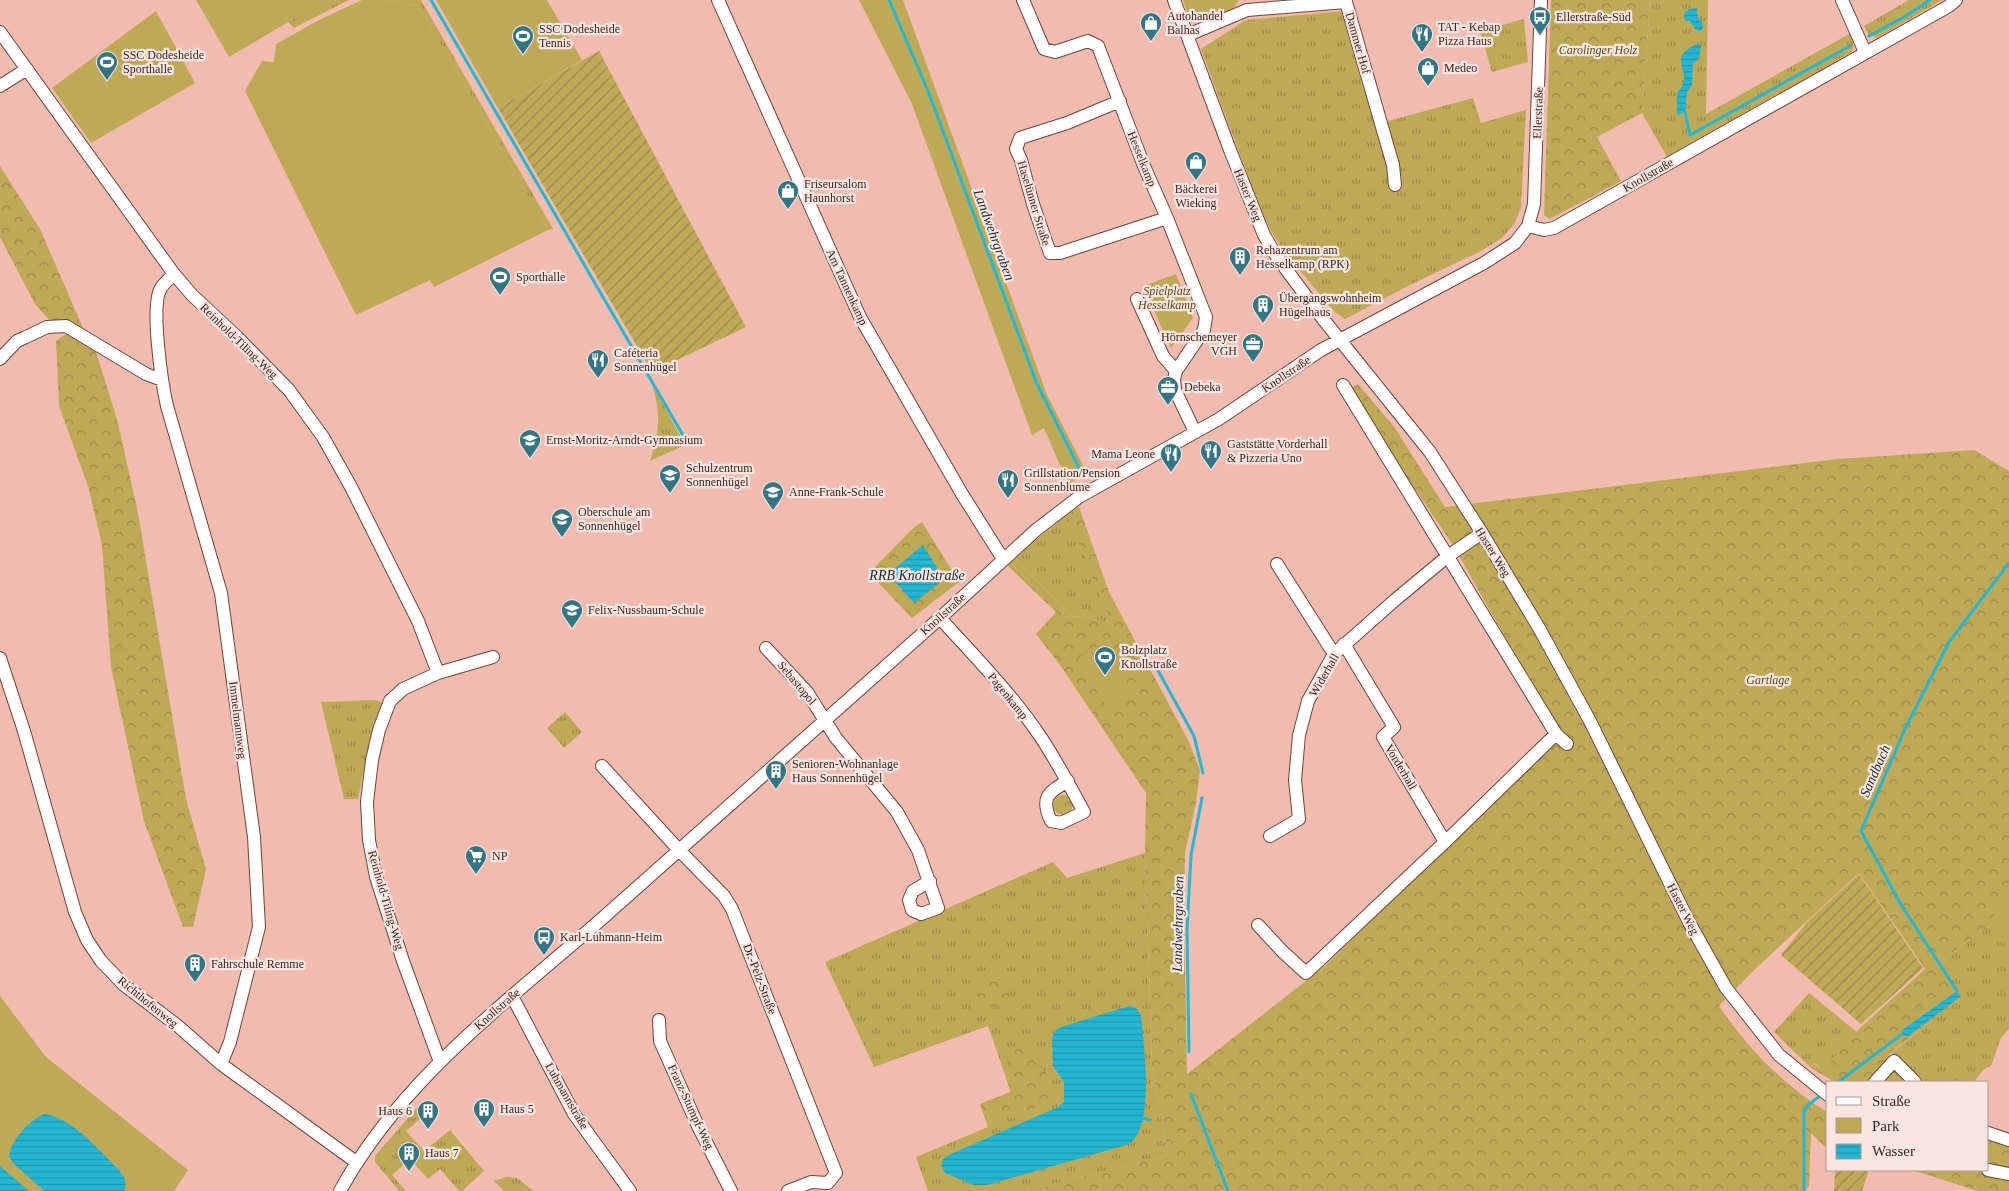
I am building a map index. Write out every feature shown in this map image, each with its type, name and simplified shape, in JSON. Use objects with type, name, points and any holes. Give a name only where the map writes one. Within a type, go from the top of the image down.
[{"type":"street","name":"Am Tannenkamp","points":[[718,0],[860,318],[957,486],[1003,559]]},
{"type":"street","name":"Hesselkamp","points":[[1023,0],[1044,50],[1054,52],[1088,41],[1098,46],[1144,166],[1167,218],[1206,317],[1204,330],[1176,371]]},
{"type":"street","name":"Haster Weg","points":[[1174,0],[1264,235],[1277,257],[1430,452],[1482,533],[1539,628],[1590,721],[1710,961],[1726,988],[1779,1055],[1826,1094]]},
{"type":"street","name":"Ellerstraße","points":[[1528,226],[1534,204],[1541,0]]},
{"type":"street","points":[[1842,0],[1865,52]]},
{"type":"street","name":"Knollstraße","points":[[340,1191],[356,1162],[378,1131],[440,1062],[512,996],[585,934],[940,618],[1003,559],[1036,530],[1079,497],[1219,419],[1340,339],[1484,263],[1515,243],[1528,226],[1544,230],[1554,228],[1956,0]]},
{"type":"street","name":"Dammer Hof","points":[[1188,35],[1246,5],[1346,2],[1393,165],[1395,185]]},
{"type":"street","name":"Reinhold-Tiling-Weg","points":[[0,32],[174,274],[192,295],[289,390],[323,436],[351,486],[418,621],[438,673]]},
{"type":"street","points":[[0,86],[27,69]]},
{"type":"street","name":"Haselünner Straße","points":[[1120,101],[1067,123],[1020,138],[1016,149],[1021,160],[1032,204],[1050,253],[1060,254],[1167,218]]},
{"type":"street","name":"Immelmannweg","points":[[174,274],[160,288],[156,303],[162,380],[167,406],[221,593],[254,837],[260,927],[230,1042],[221,1064]]},
{"type":"street","points":[[1137,299],[1163,356],[1176,371],[1174,379],[1175,390],[1195,432]]},
{"type":"street","points":[[0,359],[17,341],[47,327],[66,326],[146,374],[162,380]]},
{"type":"street","points":[[1343,385],[1556,734],[1567,744]]},
{"type":"street","name":"Widerhall","points":[[1270,836],[1299,819],[1295,780],[1299,735],[1308,701],[1334,654],[1448,556],[1482,533]]},
{"type":"street","points":[[1276,564],[1334,654]]},
{"type":"street","name":"Pagenkamp","points":[[940,618],[1007,693],[1039,734],[1068,781]]},
{"type":"street","name":"Vorderhall","points":[[1344,644],[1394,727],[1383,737],[1446,842]]},
{"type":"street","name":"Sebastopol","points":[[766,648],[807,692],[836,738],[897,812],[918,850],[930,881]]},
{"type":"street","name":"Reinhold-Tiling-Weg","points":[[440,1062],[376,877],[369,840],[367,802],[379,730],[390,701],[403,689],[438,673],[493,657]]},
{"type":"street","name":"Richthofenweg","points":[[0,658],[25,735],[75,912],[87,940],[101,961],[124,985],[178,1026],[221,1064],[356,1162]]},
{"type":"street","points":[[1258,925],[1306,973],[1446,842],[1556,734]]},
{"type":"street","points":[[602,766],[679,850]]},
{"type":"street","name":"Dr.-Pelz-Straße","points":[[679,850],[724,896],[732,909],[836,1173],[828,1183],[811,1182],[788,1191]]},
{"type":"street","name":"Luhmannstraße","points":[[512,996],[574,1114],[630,1191]]},
{"type":"street","name":"Franz-Stumpf-Weg","points":[[659,1020],[660,1041],[698,1126],[731,1191]]},
{"type":"street","points":[[1876,1081],[1894,1062],[1914,1081]]},
{"type":"street","points":[[1989,1133],[2009,1140]]},
{"type":"street","points":[[1989,1170],[2009,1174]]},
{"type":"green space","points":[[196,0],[326,0],[229,57]]},
{"type":"green space","points":[[326,0],[349,0],[294,28],[288,22]]},
{"type":"green space","points":[[362,0],[385,0],[418,6],[548,230],[434,287],[430,280],[356,315],[245,91],[262,61],[274,62],[276,44],[319,20]]},
{"type":"green space","points":[[385,0],[421,0],[553,229],[548,230],[418,6]]},
{"type":"green space","name":"SSC Dodesheide Tennis","points":[[436,0],[547,0],[582,60],[498,108]]},
{"type":"green space","points":[[859,0],[903,0],[1047,395],[1087,473],[1068,484],[1044,428],[1032,435],[912,104]]},
{"type":"green space","points":[[1183,0],[1239,0],[1234,8],[1200,22],[1189,18]]},
{"type":"green space","name":"Carolinger Holz","points":[[1551,0],[1650,0],[1642,113],[1597,137],[1621,181],[1550,219],[1544,215]]},
{"type":"green space","points":[[1650,0],[1708,0],[1706,114],[1851,33],[1854,41],[1852,52],[1667,157],[1642,113]]},
{"type":"green space","points":[[1909,0],[1942,0],[1877,38],[1869,35],[1864,26]]},
{"type":"green space","points":[[156,11],[195,83],[91,143],[52,88]]},
{"type":"green space","points":[[1345,11],[1377,124],[1473,98],[1481,123],[1526,110],[1521,207],[1515,223],[1502,238],[1481,251],[1345,319],[1335,312],[1285,253],[1271,231],[1258,204],[1201,49],[1246,20]]},
{"type":"green space","points":[[1524,19],[1528,62],[1492,72],[1480,31]]},
{"type":"green space","points":[[599,51],[746,327],[652,372],[498,108]]},
{"type":"green space","points":[[0,166],[40,229],[83,328],[51,322],[35,304],[0,237]]},
{"type":"green space","name":"Spielplatz Hesselkamp","points":[[1176,274],[1193,318],[1171,348],[1143,286]]},
{"type":"green space","points":[[68,333],[95,349],[117,419],[138,513],[186,799],[206,869],[193,927],[183,927],[144,821],[111,667],[102,545],[88,486],[59,406],[56,341]]},
{"type":"green space","points":[[652,383],[685,445],[650,461],[656,440],[658,422],[657,405]]},
{"type":"green space","name":"Gartlage","points":[[1358,384],[1395,428],[1445,507],[1838,459],[1974,450],[2009,471],[2009,894],[1998,901],[1992,924],[1936,964],[1963,997],[1891,1052],[1886,1059],[1908,1081],[1833,1081],[1811,1068],[1814,1064],[1824,1069],[1861,1027],[1925,969],[1859,873],[1754,970],[1719,1006],[1755,1052],[1781,1078],[1826,1112],[1826,1148],[1811,1133],[1809,1186],[1805,1191],[1026,1191],[1168,1155],[1152,1066],[1145,853],[1146,793],[1060,665],[1036,634],[1056,612],[1006,564],[1014,557],[1071,616],[1110,622],[1067,515],[1079,507],[1109,592],[1188,740],[1200,770],[1196,803],[1185,853],[1184,915],[1187,1074],[1325,966],[1560,735],[1453,545],[1348,390]]},
{"type":"green space","points":[[1067,515],[1111,622],[1071,616],[1014,557]]},
{"type":"green space","points":[[922,522],[959,582],[912,618],[869,573],[913,528]]},
{"type":"green space","name":"Bolzplatz Knollstraße","points":[[1103,643],[1133,693],[1107,708],[1078,658]]},
{"type":"green space","points":[[377,700],[382,703],[372,729],[358,799],[344,799],[321,702]]},
{"type":"green space","points":[[565,712],[582,732],[564,748],[547,728]]},
{"type":"green space","points":[[1063,795],[1070,798],[1073,805],[1070,812],[1063,815],[1056,812],[1053,805],[1056,798]]},
{"type":"green space","points":[[1145,853],[1152,1066],[1168,1155],[1026,1191],[928,1191],[916,1157],[988,1127],[980,1104],[1011,1092],[988,1026],[874,1067],[825,962],[1053,862],[1067,878]]},
{"type":"green space","points":[[1859,874],[1923,968],[1861,1024],[1781,955],[1807,922]]},
{"type":"green space","points":[[2009,894],[2009,1029],[2001,1038],[1991,1066],[1984,1069],[1975,1081],[1920,1081],[1891,1053],[1962,997],[1936,964],[1992,924],[1998,901]]},
{"type":"green space","points":[[2009,894],[2009,949],[1992,924],[1998,901]]},
{"type":"green space","points":[[996,973],[1006,988],[1008,1000],[997,1009],[982,1000],[976,983],[983,974]]},
{"type":"green space","points":[[1809,993],[1857,1032],[1824,1069],[1814,1063],[1811,1068],[1774,1032]]},
{"type":"green space","points":[[0,996],[46,1057],[188,1170],[174,1191],[0,1191]]},
{"type":"green space","points":[[1020,1045],[1046,1073],[1049,1101],[1013,1118],[983,1112],[980,1104],[1011,1092],[1006,1078],[1009,1051]]},
{"type":"green space","points":[[422,1102],[428,1102],[433,1108],[406,1131],[424,1151],[450,1130],[484,1171],[462,1191],[459,1191],[440,1169],[428,1179],[410,1159],[392,1175],[406,1191],[399,1191],[375,1162],[375,1156]]},
{"type":"green space","points":[[1989,1138],[2009,1143],[2009,1191],[1978,1191],[1915,1171],[1989,1171]]},
{"type":"green space","points":[[1835,1171],[1869,1171],[1862,1191],[1834,1191]]},
{"type":"green space","points":[[506,1177],[517,1178],[534,1191],[504,1191],[494,1181]]},
{"type":"water","points":[[1697,8],[1698,18],[1702,22],[1703,28],[1700,31],[1695,29],[1690,21],[1686,21],[1684,18],[1685,12]]},
{"type":"water","points":[[1698,44],[1701,46],[1699,59],[1693,63],[1692,85],[1687,92],[1685,112],[1677,115],[1677,93],[1684,78],[1682,55],[1688,49]]},
{"type":"water","name":"RRB Knollstraße","points":[[923,545],[944,579],[914,603],[888,574]]},
{"type":"water","points":[[1957,991],[1960,997],[1908,1036],[1901,1035],[1902,1030]]},
{"type":"water","points":[[1129,1006],[1136,1009],[1141,1016],[1146,1079],[1144,1113],[1141,1127],[1133,1140],[1126,1145],[987,1185],[974,1185],[945,1173],[941,1165],[944,1158],[1058,1107],[1064,1102],[1064,1082],[1053,1066],[1052,1038],[1055,1031],[1061,1027]]},
{"type":"water","points":[[45,1114],[66,1122],[85,1136],[122,1174],[125,1179],[124,1191],[44,1191],[13,1163],[9,1156],[13,1143],[33,1120]]},
{"type":"water","points":[[0,1166],[29,1191],[0,1191]]},
{"type":"waterway","points":[[431,0],[684,437]]},
{"type":"waterway","name":"Landwehrgraben","points":[[889,0],[928,91],[1037,384],[1083,476]]},
{"type":"waterway","points":[[1869,36],[1930,0]]},
{"type":"waterway","points":[[1685,112],[1690,135],[1850,46]]},
{"type":"waterway","name":"Sandbach","points":[[1957,991],[1900,903],[1861,831],[1905,729],[1949,642],[2009,563]]},
{"type":"waterway","name":"Landwehrgraben","points":[[1155,665],[1194,736],[1203,773]]},
{"type":"waterway","name":"Landwehrgraben","points":[[1189,1052],[1187,930],[1191,855],[1202,798]]},
{"type":"waterway","name":"Sandbach","points":[[1839,1081],[1901,1035]]},
{"type":"waterway","name":"Landwehrgraben","points":[[1191,1094],[1228,1191]]},
{"type":"waterway","name":"Sandbach","points":[[1804,1191],[1804,1112],[1808,1105],[1821,1095]]},
{"type":"waterway","points":[[1141,1118],[1150,1120]]},
{"type":"place","name":"Ellerstraße-Süd","points":[[1540,36]]},
{"type":"place","name":"Autohandel Balhas","points":[[1151,42]]},
{"type":"place","name":"TAT - Kebap Pizza Haus","points":[[1422,53]]},
{"type":"place","name":"SSC Dodesheide Tennis","points":[[523,55]]},
{"type":"place","name":"SSC Dodesheide Sporthalle","points":[[107,81]]},
{"type":"place","name":"Medeo","points":[[1428,87]]},
{"type":"place","name":"Bäckerei Wieking","points":[[1196,181]]},
{"type":"place","name":"Friseursalom Haunhorst","points":[[788,210]]},
{"type":"place","name":"Rehazentrum am Hesselkamp (RPK)","points":[[1240,276]]},
{"type":"place","name":"Sporthalle","points":[[500,296]]},
{"type":"place","name":"Übergangswohnheim Hügelhaus","points":[[1263,324]]},
{"type":"place","name":"Hörnschemeyer VGH","points":[[1253,363]]},
{"type":"place","name":"Caféteria Sonnenhügel","points":[[598,379]]},
{"type":"place","name":"Debeka","points":[[1168,406]]},
{"type":"place","name":"Ernst-Moritz-Arndt-Gymnasium","points":[[530,459]]},
{"type":"place","name":"Gaststätte Vorderhall & Pizzeria Uno","points":[[1211,470]]},
{"type":"place","name":"Mama Leone","points":[[1171,473]]},
{"type":"place","name":"Schulzentrum Sonnenhügel","points":[[670,494]]},
{"type":"place","name":"Grillstation/Pension Sonnenblume","points":[[1008,499]]},
{"type":"place","name":"Anne-Frank-Schule","points":[[773,511]]},
{"type":"place","name":"Oberschule am Sonnenhügel","points":[[562,538]]},
{"type":"place","name":"Felix-Nussbaum-Schule","points":[[572,629]]},
{"type":"place","name":"Bolzplatz Knollstraße","points":[[1105,676]]},
{"type":"place","name":"Senioren-Wohnanlage Haus Sonnenhügel","points":[[776,790]]},
{"type":"place","name":"NP","points":[[476,875]]},
{"type":"place","name":"Karl-Luhmann-Heim","points":[[544,956]]},
{"type":"place","name":"Fahrschule Remme","points":[[195,983]]},
{"type":"place","name":"Haus 5","points":[[484,1128]]},
{"type":"place","name":"Haus 6","points":[[428,1130]]},
{"type":"place","name":"Haus 7","points":[[409,1172]]}]
